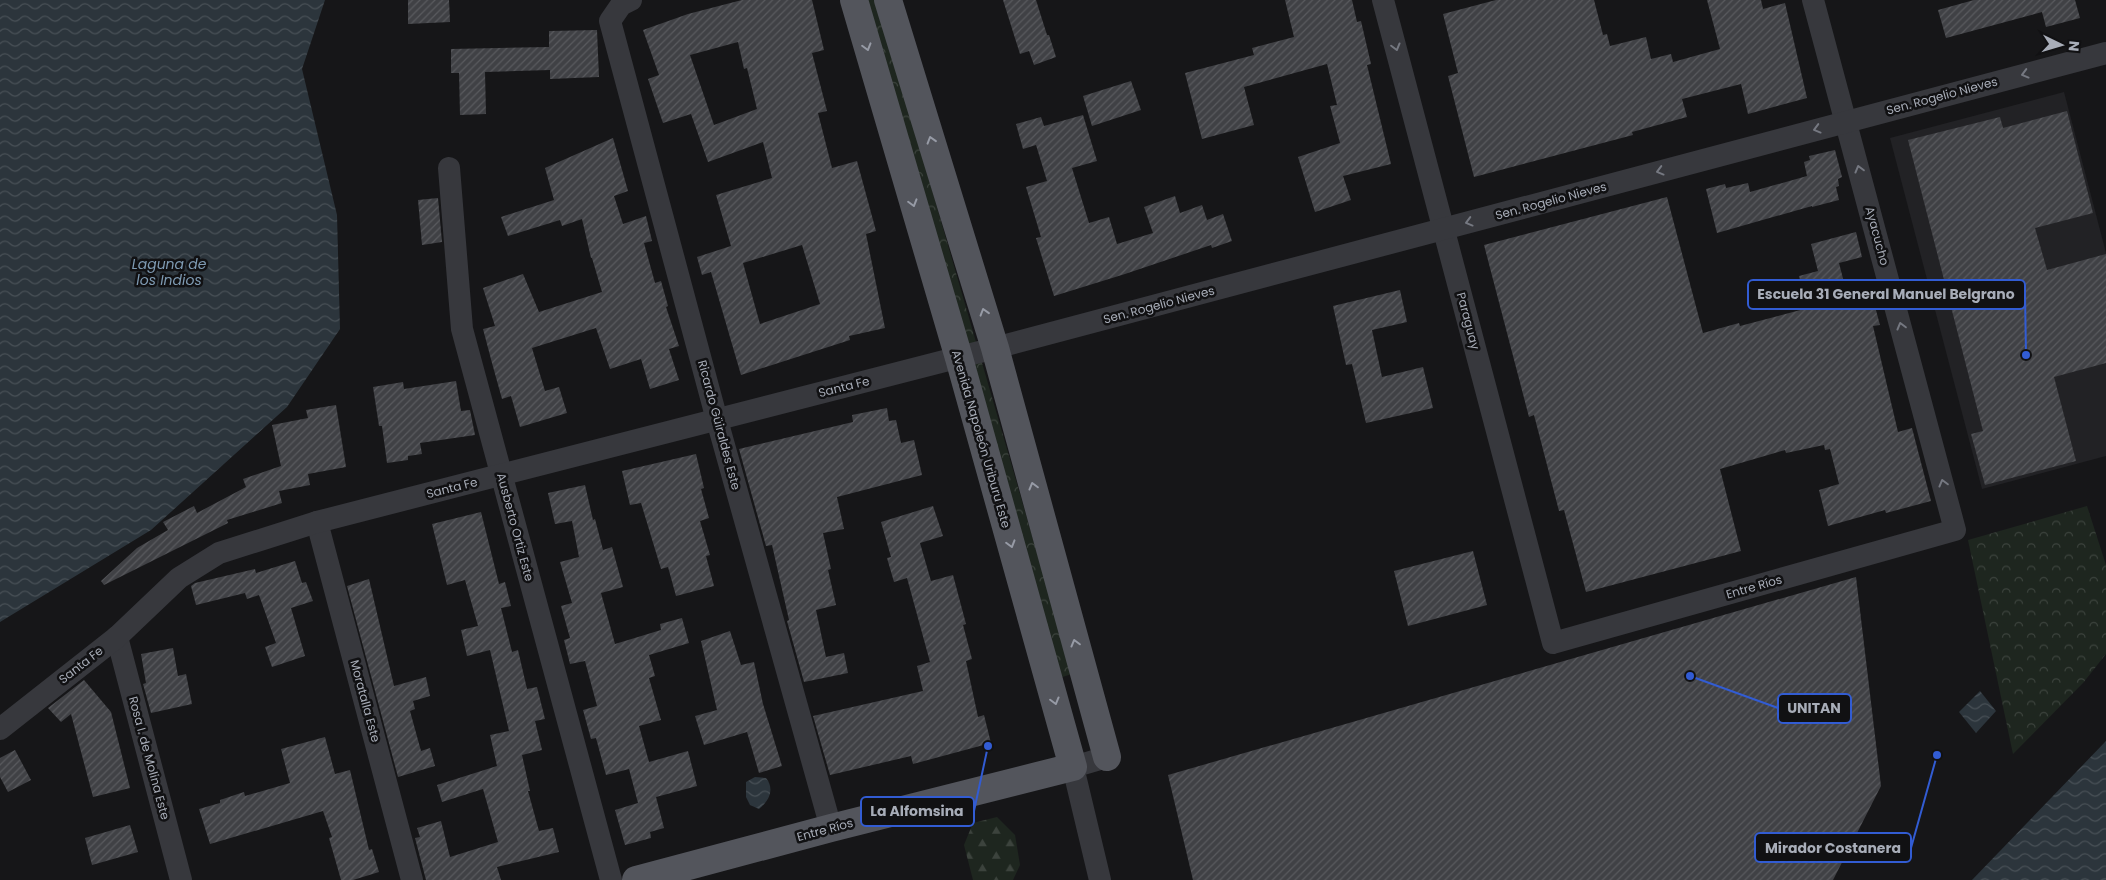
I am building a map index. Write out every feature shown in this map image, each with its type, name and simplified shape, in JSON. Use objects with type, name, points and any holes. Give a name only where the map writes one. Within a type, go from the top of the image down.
[{"type":"main road","name":"Avenida Napoleón Uriburu Este","points":[[854,0],[958,358],[1073,767]]},
{"type":"main road","points":[[888,0],[995,348],[1107,757]]},
{"type":"main road","name":"Entre Ríos","points":[[636,880],[831,828],[1073,767]]},
{"type":"street","name":"Ricardo Güiraldes Este","points":[[631,0],[621,5],[610,21],[717,420],[831,828]]},
{"type":"street","name":"Paraguay","points":[[1383,0],[1553,643]]},
{"type":"street","name":"Ayacucho","points":[[1813,0],[1956,530]]},
{"type":"street","name":"Sen. Rogelio Nieves","points":[[958,358],[2106,53]]},
{"type":"street","name":"Ausberto Ortiz Este","points":[[449,168],[462,329],[611,880]]},
{"type":"street","name":"Santa Fe","points":[[0,729],[117,637],[179,578],[219,554],[317,522],[958,358]]},
{"type":"street","name":"Moratalla Este","points":[[317,522],[412,880]]},
{"type":"street","name":"Entre Ríos","points":[[1553,643],[1956,530]]},
{"type":"street","name":"Rosa I. de Molina Este","points":[[117,637],[181,880]]},
{"type":"street","points":[[1073,767],[1107,757]]},
{"type":"street","name":"Avenida Napoleón Uriburu Este","points":[[1073,767],[1100,880]]},
{"type":"shaded area","points":[[2064,92],[2106,253],[2106,456],[1982,489],[1890,138]]},
{"type":"green space","points":[[865,0],[877,0],[1072,674],[1059,678]]},
{"type":"green space","points":[[2087,506],[2106,565],[2106,654],[2083,683],[2013,754],[1968,540]]},
{"type":"green space","points":[[997,817],[1015,835],[1020,865],[1013,880],[973,880],[964,845],[973,823]]},
{"type":"water","name":"Laguna de los Indios","points":[[0,0],[325,0],[302,69],[337,215],[340,329],[287,407],[151,530],[0,622]]},
{"type":"water","points":[[1980,691],[1996,711],[1976,733],[1959,712]]},
{"type":"water","points":[[2106,741],[2106,880],[1972,880]]},
{"type":"water","points":[[755,777],[766,778],[770,786],[770,795],[759,809],[750,805],[746,797],[746,782]]},
{"type":"building","points":[[408,0],[449,0],[450,22],[408,24]]},
{"type":"building","points":[[742,0],[812,0],[824,50],[812,53],[827,111],[818,113],[832,168],[857,161],[876,231],[866,234],[885,328],[849,336],[850,340],[741,375],[711,272],[702,275],[697,257],[731,246],[716,195],[772,178],[763,142],[708,162],[691,114],[663,123],[648,79],[659,75],[643,30],[688,14]],"holes":[[[738,42],[744,69],[747,68],[757,109],[714,125],[690,55]],[[802,245],[820,304],[760,324],[743,263]]]},
{"type":"building","points":[[1003,0],[1036,0],[1056,57],[1034,65],[1029,51],[1020,54]]},
{"type":"building","points":[[1285,0],[1352,0],[1357,22],[1361,21],[1371,64],[1367,65],[1391,164],[1343,176],[1351,200],[1315,212],[1298,157],[1340,143],[1330,106],[1337,105],[1327,64],[1244,87],[1254,125],[1202,139],[1185,73],[1254,55],[1252,48],[1294,37]]},
{"type":"building","points":[[1496,0],[1594,0],[1603,35],[1607,34],[1610,46],[1646,37],[1651,59],[1671,54],[1673,62],[1720,49],[1707,0],[1761,0],[1763,9],[1785,3],[1807,98],[1748,114],[1741,84],[1682,99],[1687,117],[1632,132],[1633,135],[1474,177],[1448,76],[1458,73],[1443,14]]},
{"type":"building","points":[[1974,0],[2075,0],[2080,18],[2046,27],[2042,12],[1946,38],[1938,10]]},
{"type":"building","points":[[597,30],[599,77],[550,79],[550,70],[485,72],[486,114],[460,115],[459,73],[451,73],[451,49],[549,47],[549,31]]},
{"type":"building","points":[[1131,81],[1141,110],[1092,126],[1083,96]]},
{"type":"building","points":[[2067,111],[2093,213],[2035,228],[2047,270],[2106,254],[2106,363],[2054,377],[2076,461],[1985,485],[1971,434],[1983,431],[1908,140],[2000,117],[2003,128]]},
{"type":"building","points":[[1083,115],[1097,161],[1072,168],[1089,223],[1109,217],[1117,244],[1153,233],[1144,207],[1175,196],[1180,213],[1202,205],[1207,220],[1223,214],[1232,241],[1212,248],[1211,245],[1054,296],[1036,238],[1041,237],[1026,187],[1047,181],[1036,145],[1023,149],[1016,124],[1041,117],[1044,126]]},
{"type":"building","points":[[613,138],[628,191],[614,196],[623,224],[646,216],[652,241],[644,243],[655,283],[661,281],[668,306],[666,307],[679,346],[669,349],[679,380],[650,389],[641,359],[610,369],[596,328],[532,348],[545,391],[559,387],[567,413],[520,427],[511,396],[502,399],[492,363],[483,329],[495,326],[483,288],[523,274],[539,312],[602,292],[591,258],[582,219],[562,226],[560,220],[508,236],[501,217],[554,200],[545,168]]},
{"type":"building","points":[[1835,150],[1842,177],[1838,179],[1839,186],[1836,187],[1839,200],[1717,233],[1706,189],[1725,184],[1726,188],[1748,183],[1750,192],[1807,176],[1804,162],[1810,160],[1809,156]]},
{"type":"building","points":[[1667,197],[1703,333],[1739,323],[1740,326],[1808,308],[1799,276],[1818,271],[1811,244],[1856,232],[1862,257],[1839,263],[1848,298],[1871,292],[1880,325],[1873,326],[1898,432],[1912,428],[1931,501],[1886,513],[1885,510],[1828,526],[1819,490],[1839,484],[1830,449],[1825,450],[1824,445],[1786,453],[1785,450],[1720,469],[1741,551],[1586,592],[1564,510],[1559,511],[1534,415],[1529,417],[1484,245]]},
{"type":"building","points":[[438,198],[442,242],[422,245],[418,200]]},
{"type":"building","points":[[1400,290],[1407,322],[1372,330],[1382,377],[1423,367],[1433,408],[1366,423],[1352,364],[1346,365],[1333,306]]},
{"type":"building","points":[[456,381],[461,411],[470,410],[475,435],[420,443],[422,454],[408,456],[408,460],[387,463],[382,426],[379,426],[373,387],[403,382],[404,389]]},
{"type":"building","points":[[336,405],[346,467],[308,474],[310,485],[279,491],[282,503],[227,520],[228,523],[104,585],[101,581],[137,548],[168,530],[163,522],[194,506],[197,513],[246,487],[243,479],[281,466],[272,425],[308,418],[306,410]]},
{"type":"building","points":[[887,408],[889,421],[896,420],[901,443],[914,440],[922,475],[837,497],[844,529],[823,533],[831,569],[828,570],[836,605],[816,610],[826,657],[844,653],[848,673],[804,682],[787,621],[789,620],[772,545],[766,546],[739,449],[853,422],[852,415]]},
{"type":"building","points":[[696,454],[704,488],[701,489],[709,518],[700,521],[710,555],[706,556],[714,586],[676,596],[668,567],[661,569],[641,503],[630,505],[622,471]]},
{"type":"building","points":[[585,485],[593,520],[595,519],[603,550],[612,547],[623,587],[601,593],[615,644],[661,630],[660,624],[682,618],[689,643],[649,655],[655,676],[649,678],[661,720],[639,726],[649,762],[688,751],[697,786],[656,797],[664,828],[650,832],[651,838],[625,845],[615,810],[638,803],[629,769],[606,775],[596,738],[591,739],[583,710],[597,706],[585,661],[570,664],[564,640],[570,638],[561,606],[572,603],[560,562],[579,557],[572,521],[555,524],[548,493]]},
{"type":"building","points":[[933,506],[943,536],[920,543],[931,581],[953,575],[966,624],[963,625],[972,659],[966,661],[978,717],[984,715],[991,743],[913,764],[911,756],[830,775],[813,716],[923,691],[917,666],[930,662],[907,578],[894,582],[887,558],[891,557],[881,522]]},
{"type":"building","points":[[481,512],[499,584],[505,582],[511,606],[501,608],[512,652],[518,650],[527,689],[537,687],[545,719],[535,721],[542,750],[522,755],[530,791],[528,791],[539,831],[553,828],[559,852],[497,867],[501,880],[426,880],[415,838],[420,837],[417,828],[441,821],[450,857],[498,842],[483,789],[442,802],[437,785],[497,766],[490,735],[509,731],[490,650],[467,656],[461,630],[478,626],[465,580],[447,585],[432,524]]},
{"type":"building","points":[[1473,551],[1487,605],[1408,626],[1394,571]]},
{"type":"building","points":[[295,561],[302,583],[306,582],[313,601],[291,608],[305,656],[272,667],[265,647],[276,643],[259,595],[247,599],[245,593],[196,605],[191,586],[195,583],[255,569],[256,573]]},
{"type":"building","points":[[1856,577],[1881,786],[1833,880],[1193,880],[1168,775]]},
{"type":"building","points":[[369,579],[394,686],[426,677],[430,696],[413,701],[415,709],[410,711],[421,751],[430,748],[435,766],[398,777],[347,586]]},
{"type":"building","points":[[730,631],[741,665],[754,662],[763,704],[782,766],[759,773],[747,732],[704,745],[695,716],[717,710],[701,641]]},
{"type":"building","points":[[173,648],[178,676],[186,674],[192,704],[151,713],[143,684],[146,683],[141,654]]},
{"type":"building","points":[[84,680],[111,712],[130,788],[93,797],[71,714],[61,722],[48,708]]},
{"type":"building","points":[[325,737],[335,774],[350,770],[369,850],[372,849],[379,872],[353,880],[341,880],[329,838],[332,837],[323,811],[210,844],[199,809],[220,803],[220,800],[244,792],[245,796],[290,783],[281,749]]},
{"type":"building","points":[[15,750],[31,780],[8,792],[0,777],[0,758]]},
{"type":"building","points":[[130,825],[138,852],[92,865],[85,838]]},
{"type":"place","name":"Escuela 31 General Manuel Belgrano","points":[[2026,355]]},
{"type":"place","name":"UNITAN","points":[[1690,676]]},
{"type":"place","name":"La Alfomsina","points":[[988,746]]},
{"type":"place","name":"Mirador Costanera","points":[[1937,755]]}]
